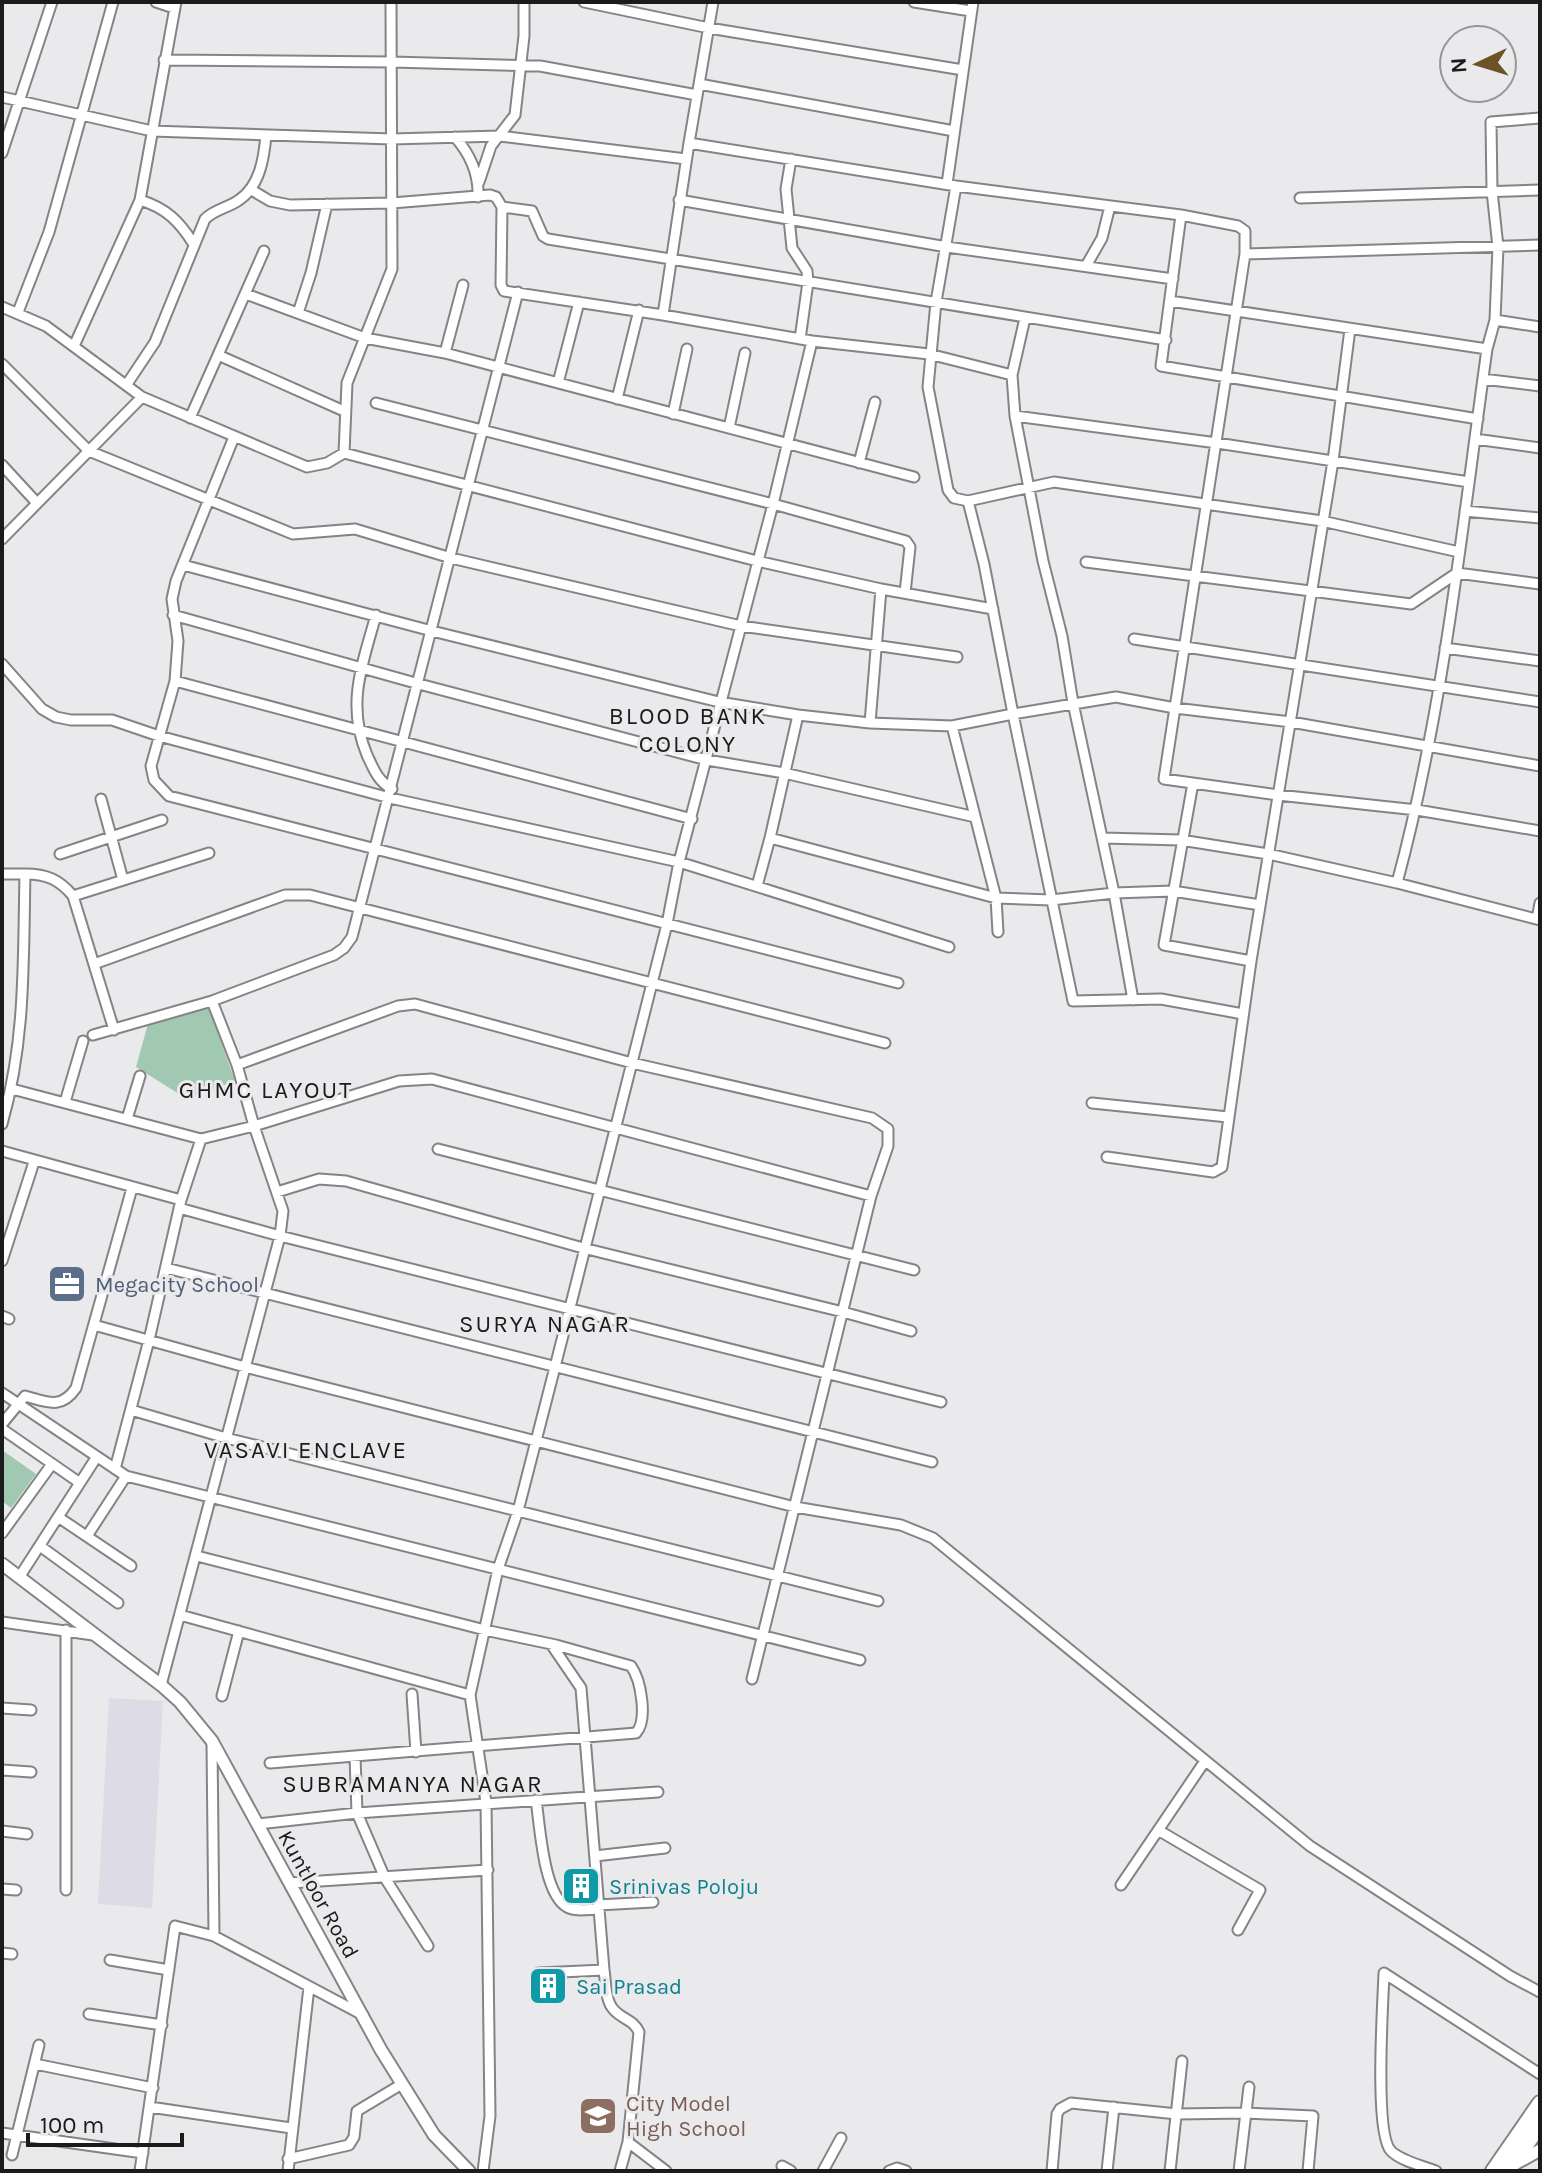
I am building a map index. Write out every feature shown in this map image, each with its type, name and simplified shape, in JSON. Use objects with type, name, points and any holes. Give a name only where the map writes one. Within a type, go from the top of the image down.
[{"type":"highway","points":[[1493,2171],[1540,2103]]},
{"type":"highway","points":[[1510,2168],[1540,2125]]},
{"type":"street","points":[[2,153],[52,2]]},
{"type":"street","points":[[18,312],[49,232],[113,2]]},
{"type":"street","points":[[74,346],[140,200],[175,5],[156,2]]},
{"type":"street","points":[[344,453],[347,383],[392,269],[391,2]]},
{"type":"street","points":[[478,197],[479,182],[491,146],[515,115],[524,36],[524,2]]},
{"type":"street","points":[[584,2],[709,28],[963,70]]},
{"type":"street","points":[[663,315],[713,2]]},
{"type":"street","points":[[914,2],[972,6],[954,131],[947,247],[929,354],[928,387],[948,490],[954,498],[968,501],[1054,482],[1322,521],[1459,552]]},
{"type":"street","points":[[164,60],[540,66],[954,131]]},
{"type":"street","points":[[2,97],[152,131],[392,139],[500,136],[686,159]]},
{"type":"street","points":[[1397,883],[1417,810],[1440,686],[1487,349],[1495,320],[1498,247],[1492,191],[1491,122],[1540,118]]},
{"type":"street","points":[[127,384],[155,342],[205,219],[239,200],[250,189],[264,158],[266,135]]},
{"type":"street","points":[[455,137],[463,146],[479,182]]},
{"type":"street","points":[[689,143],[952,185],[1181,215],[1238,226],[1245,231],[1237,313],[1164,779],[1417,810],[1540,831]]},
{"type":"street","points":[[791,159],[786,189],[792,248],[807,271],[808,282],[800,339]]},
{"type":"street","points":[[250,189],[270,201],[290,205],[392,203],[490,195],[496,197],[502,207],[502,289],[812,341],[929,354],[1012,375]]},
{"type":"street","points":[[1300,198],[1540,190]]},
{"type":"street","points":[[140,200],[156,205],[174,217],[193,243]]},
{"type":"street","points":[[679,200],[947,247],[1173,279]]},
{"type":"street","points":[[298,313],[327,204]]},
{"type":"street","points":[[1086,266],[1102,238],[1110,206]]},
{"type":"street","points":[[502,207],[532,211],[543,236],[548,239],[1166,340]]},
{"type":"street","points":[[1181,215],[1161,366],[1478,419]]},
{"type":"street","points":[[1245,254],[1540,245]]},
{"type":"street","points":[[190,418],[264,251]]},
{"type":"street","points":[[445,353],[463,285]]},
{"type":"street","points":[[93,1035],[212,1001],[334,955],[352,937],[518,292]]},
{"type":"street","points":[[246,294],[365,338],[445,353],[914,477]]},
{"type":"street","points":[[1170,301],[1487,349]]},
{"type":"street","points":[[558,383],[579,302]]},
{"type":"street","points":[[2,307],[46,326],[142,397],[307,467],[327,463],[344,453],[757,561],[881,589],[993,609]]},
{"type":"street","points":[[617,399],[639,310]]},
{"type":"street","points":[[1025,318],[1012,375],[1015,416],[1103,838],[1133,1000]]},
{"type":"street","points":[[1495,320],[1540,327]]},
{"type":"street","points":[[1107,1157],[1218,1171],[1222,1167],[1251,961],[1333,461],[1350,329]]},
{"type":"street","points":[[483,2171],[490,2116],[488,1870],[486,1802],[470,1695],[498,1569],[518,1511],[555,1367],[667,924],[679,862],[707,760],[719,702],[773,504],[812,341]]},
{"type":"street","points":[[673,414],[687,349]]},
{"type":"street","points":[[729,428],[745,353]]},
{"type":"street","points":[[218,355],[344,411]]},
{"type":"street","points":[[2,364],[89,451],[293,534],[355,529],[451,558],[741,626],[957,657]]},
{"type":"street","points":[[1483,379],[1540,386]]},
{"type":"street","points":[[2,539],[142,397]]},
{"type":"street","points":[[859,463],[875,402]]},
{"type":"street","points":[[376,403],[773,504],[909,543],[905,593]]},
{"type":"street","points":[[1015,416],[1469,482]]},
{"type":"street","points":[[234,437],[172,599],[178,641],[175,681],[152,772],[154,780],[169,796],[898,983]]},
{"type":"street","points":[[1475,439],[1540,448]]},
{"type":"street","points":[[2,465],[37,503]]},
{"type":"street","points":[[968,501],[1073,1001],[1161,999],[1243,1014]]},
{"type":"street","points":[[1465,511],[1540,518]]},
{"type":"street","points":[[1086,562],[1411,604],[1457,573],[1540,584]]},
{"type":"street","points":[[183,565],[719,702],[798,715],[870,723],[952,726],[1116,697],[1175,708],[1291,722],[1540,766]]},
{"type":"street","points":[[870,723],[881,589]]},
{"type":"street","points":[[173,615],[707,760],[784,773],[975,817]]},
{"type":"street","points":[[376,615],[356,688],[356,714],[359,731],[381,783],[391,793]]},
{"type":"street","points":[[1134,639],[1540,702]]},
{"type":"street","points":[[1445,648],[1540,661]]},
{"type":"street","points":[[2,664],[42,709],[56,717],[112,720],[159,736],[679,862],[949,947]]},
{"type":"street","points":[[175,681],[692,819]]},
{"type":"street","points":[[757,886],[798,715]]},
{"type":"street","points":[[952,726],[996,898],[998,932]]},
{"type":"street","points":[[1193,783],[1164,945],[1251,961]]},
{"type":"street","points":[[101,799],[123,880]]},
{"type":"street","points":[[60,854],[162,820]]},
{"type":"street","points":[[770,838],[996,898],[1051,900],[1173,891],[1260,905]]},
{"type":"street","points":[[1103,838],[1181,840],[1268,854],[1397,883],[1538,920],[1540,903]]},
{"type":"street","points":[[73,896],[209,853]]},
{"type":"street","points":[[2,874],[50,876],[73,896],[114,1030]]},
{"type":"street","points":[[2,1124],[12,1089],[22,1027],[25,874]]},
{"type":"street","points":[[94,964],[285,895],[310,895],[885,1043]]},
{"type":"street","points":[[161,1685],[280,1236],[283,1211],[237,1065],[212,1001]]},
{"type":"street","points":[[237,1065],[398,1006],[415,1004],[632,1063],[872,1118],[888,1129],[890,1139],[871,1196],[752,1679]]},
{"type":"street","points":[[65,1102],[83,1041]]},
{"type":"street","points":[[127,1119],[140,1076]]},
{"type":"street","points":[[12,1089],[201,1139],[254,1126],[399,1081],[420,1078],[455,1083],[615,1129],[871,1196]]},
{"type":"street","points":[[1092,1103],[1228,1117]]},
{"type":"street","points":[[115,1469],[180,1204],[201,1139]]},
{"type":"street","points":[[438,1149],[914,1270]]},
{"type":"street","points":[[2,1151],[132,1188],[280,1236],[941,1402]]},
{"type":"street","points":[[2,1261],[34,1162]]},
{"type":"street","points":[[277,1192],[332,1178],[583,1248],[911,1331]]},
{"type":"street","points":[[80,1483],[2,1426],[25,1396],[59,1403],[69,1399],[76,1388],[132,1188]]},
{"type":"street","points":[[166,1268],[932,1462]]},
{"type":"street","points":[[94,1325],[535,1442],[795,1507],[901,1525],[933,1538],[1310,1846],[1510,1976],[1540,1992]]},
{"type":"street","points":[[2,1393],[126,1476],[860,1660]]},
{"type":"street","points":[[131,1410],[226,1438],[878,1601]]},
{"type":"street","points":[[20,1576],[96,1458]]},
{"type":"street","points":[[2,1533],[52,1464]]},
{"type":"street","points":[[87,1536],[126,1476]]},
{"type":"street","points":[[2,1511],[12,1517]]},
{"type":"street","points":[[58,1517],[131,1566]]},
{"type":"street","points":[[40,1546],[118,1603]]},
{"type":"street","points":[[197,1556],[551,1644],[631,1666],[637,1674],[642,1721],[639,1731],[270,1763]]},
{"type":"street","name":"Kuntloor Road","points":[[2,1564],[161,1685],[180,1702],[212,1741],[402,2084],[434,2135],[469,2171]]},
{"type":"street","points":[[180,1615],[470,1695]]},
{"type":"street","points":[[2,1622],[93,1635]]},
{"type":"street","points":[[66,1630],[66,1890]]},
{"type":"street","points":[[222,1696],[239,1631]]},
{"type":"street","points":[[551,1644],[581,1688],[588,1796],[609,2002],[613,2009],[635,2023],[639,2032],[628,2142],[620,2171]]},
{"type":"street","points":[[412,1694],[416,1752]]},
{"type":"street","points":[[2,1708],[31,1710]]},
{"type":"street","points":[[212,1741],[214,1936]]},
{"type":"street","points":[[355,1756],[357,1813],[385,1878],[428,1946]]},
{"type":"street","points":[[1121,1885],[1205,1761]]},
{"type":"street","points":[[2,1770],[31,1772]]},
{"type":"street","points":[[258,1824],[486,1802],[658,1792]]},
{"type":"street","points":[[536,1800],[546,1865],[559,1899],[565,1906],[573,1909],[653,1902]]},
{"type":"street","points":[[1158,1830],[1260,1890],[1238,1930]]},
{"type":"street","points":[[2,1831],[27,1834]]},
{"type":"street","points":[[595,1856],[665,1848]]},
{"type":"street","points":[[290,1883],[488,1870]]},
{"type":"street","points":[[2,1889],[16,1890]]},
{"type":"street","points":[[140,2171],[175,1926],[214,1936],[363,2015]]},
{"type":"street","points":[[110,1960],[169,1970]]},
{"type":"street","points":[[539,1973],[604,1970]]},
{"type":"street","points":[[1436,2171],[1392,2152],[1386,2142],[1382,2083],[1384,1973],[1540,2074]]},
{"type":"street","points":[[288,2171],[309,1987]]},
{"type":"street","points":[[89,2014],[162,2025]]},
{"type":"street","points":[[12,2155],[39,2045]]},
{"type":"street","points":[[1170,2171],[1182,2061]]},
{"type":"street","points":[[35,2064],[153,2088]]},
{"type":"street","points":[[288,2159],[347,2147],[354,2137],[357,2111],[402,2084]]},
{"type":"street","points":[[1239,2171],[1249,2087]]},
{"type":"street","points":[[1052,2171],[1060,2109],[1071,2103],[1177,2114],[1313,2116],[1308,2171]]},
{"type":"street","points":[[150,2107],[291,2128]]},
{"type":"street","points":[[1107,2171],[1114,2107]]},
{"type":"street","points":[[2,2133],[143,2153]]},
{"type":"street","points":[[823,2171],[841,2138]]},
{"type":"street","points":[[628,2142],[666,2171]]},
{"type":"street","points":[[1510,2168],[1540,2150]]},
{"type":"street","points":[[889,2171],[897,2168],[906,2171]]},
{"type":"shaded area","points":[[109,1698],[163,1701],[152,1908],[98,1904]]},
{"type":"green space","points":[[209,1007],[235,1081],[187,1099],[136,1067],[149,1020]]},
{"type":"green space","points":[[2,1450],[36,1474],[11,1508],[2,1501]]},
{"type":"place","name":"Megacity School","points":[[67,1284]]},
{"type":"place","name":"Srinivas Poloju","points":[[581,1886]]},
{"type":"place","name":"Sai Prasad","points":[[548,1986]]},
{"type":"place","name":"City Model High School","points":[[598,2116]]},
{"type":"district","name":"BLOOD BANK COLONY","points":[[688,730]]},
{"type":"district","name":"GHMC LAYOUT","points":[[266,1090]]},
{"type":"district","name":"SURYA NAGAR","points":[[545,1324]]},
{"type":"district","name":"VASAVI ENCLAVE","points":[[306,1450]]},
{"type":"district","name":"SUBRAMANYA NAGAR","points":[[413,1784]]}]
